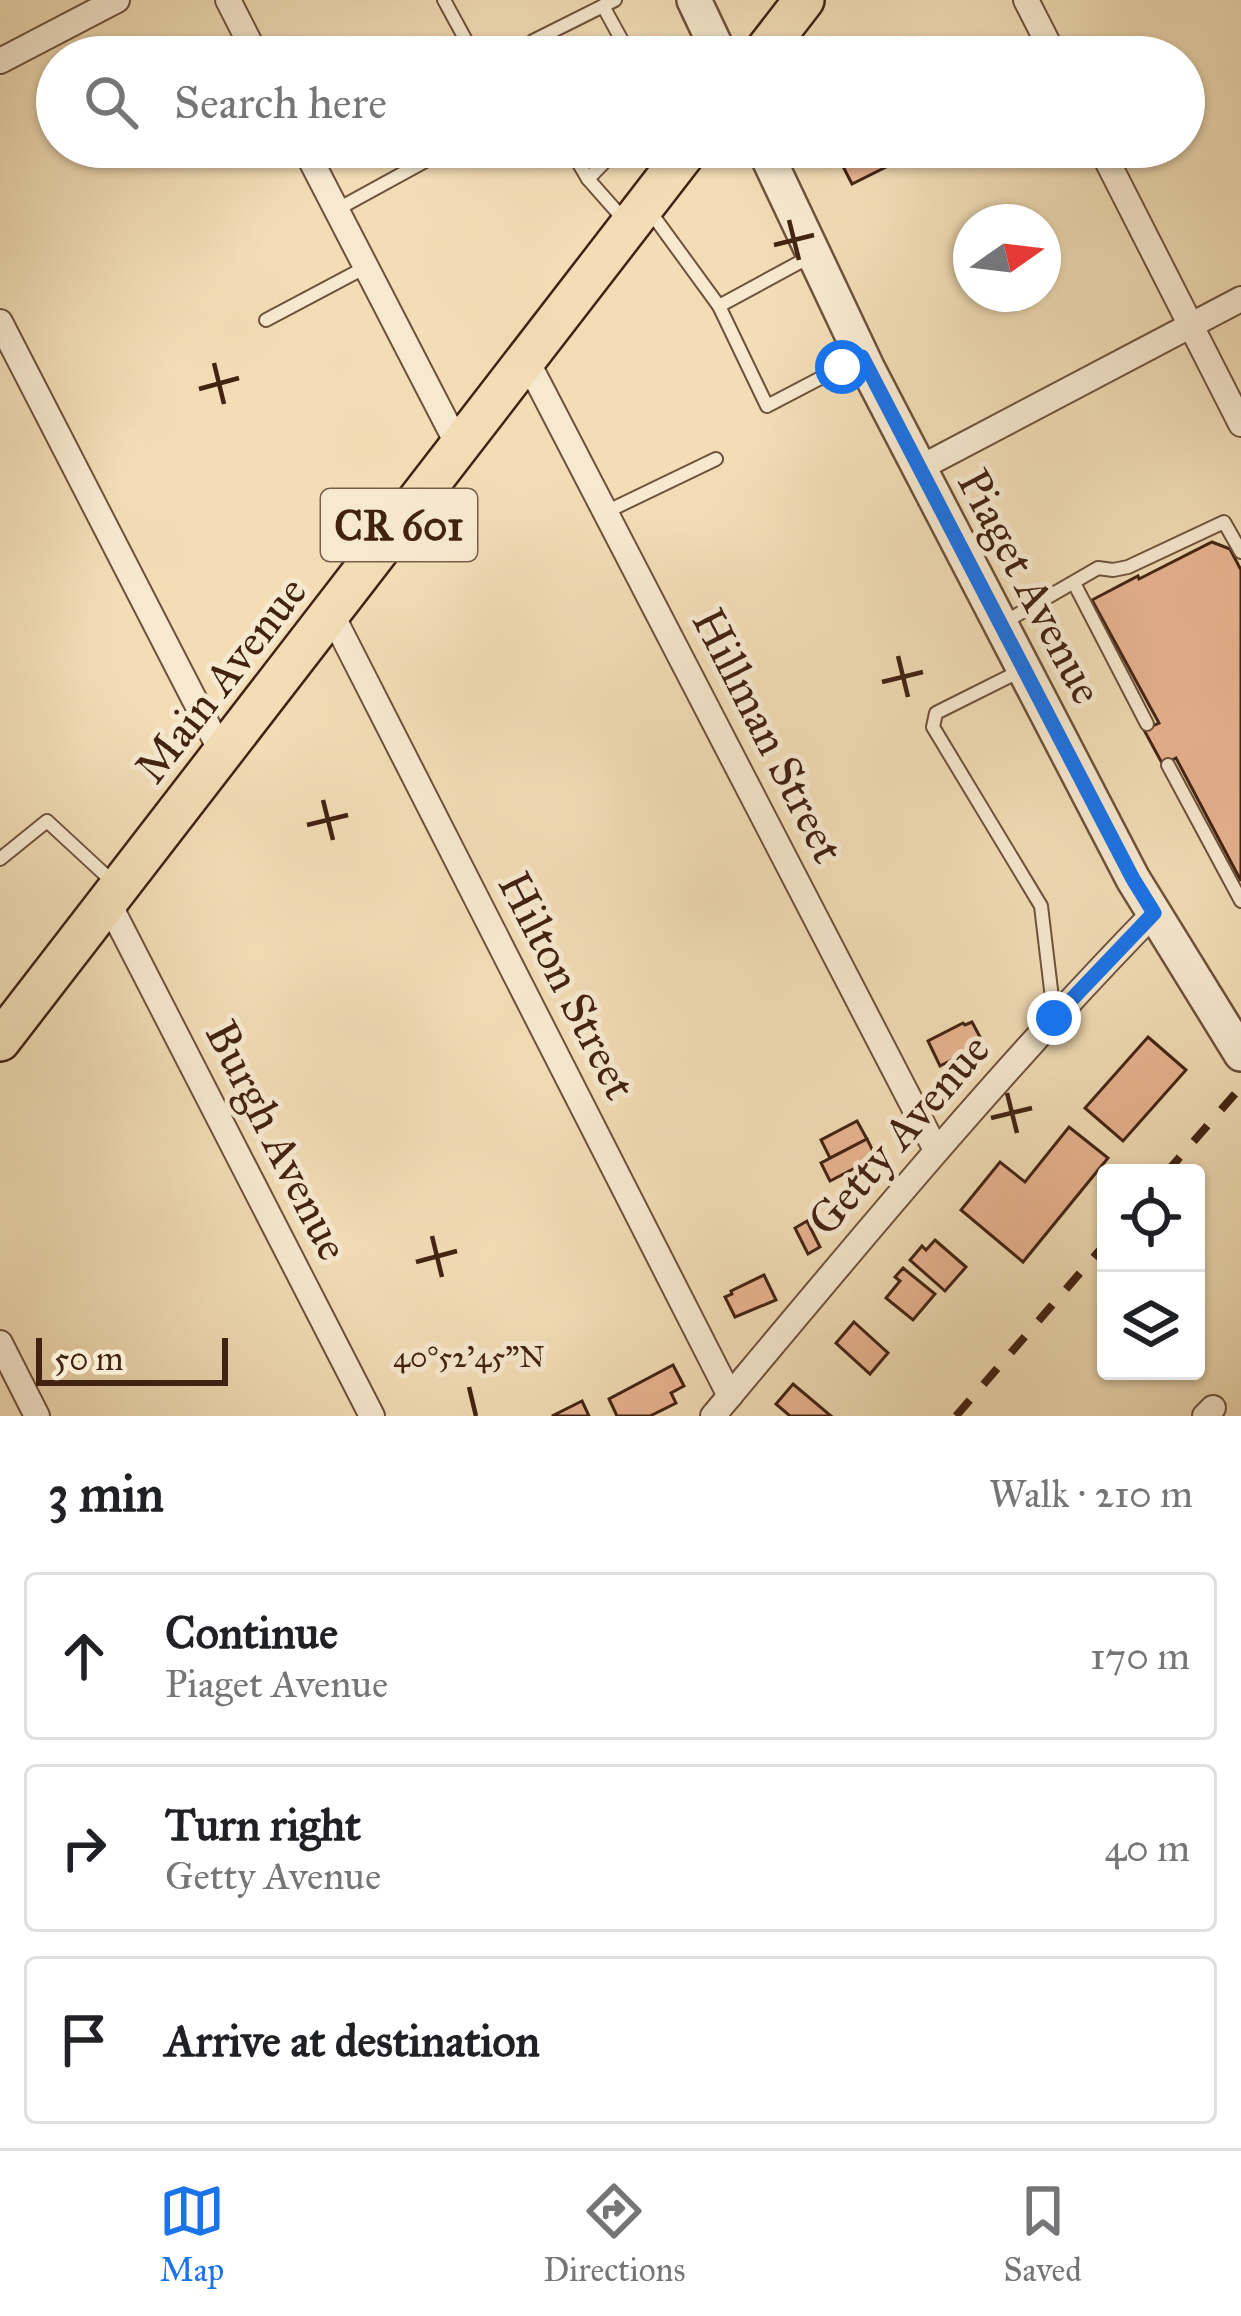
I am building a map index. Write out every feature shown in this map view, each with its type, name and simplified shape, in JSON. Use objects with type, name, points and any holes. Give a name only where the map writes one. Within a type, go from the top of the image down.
[{"type":"main road","points":[[776,36],[804,0]]},
{"type":"main road","name":"Main Avenue","points":[[0,1041],[674,168]]},
{"type":"street","points":[[48,36],[117,0]]},
{"type":"street","points":[[228,0],[246,36]]},
{"type":"street","points":[[694,0],[711,36]]},
{"type":"street","points":[[1026,0],[1044,36]]},
{"type":"street","points":[[0,61],[36,42]]},
{"type":"street","points":[[315,168],[459,447]]},
{"type":"street","name":"Piaget Avenue","points":[[773,168],[862,357],[1133,879],[1236,1045]]},
{"type":"street","points":[[1111,168],[1241,424]]},
{"type":"street","points":[[919,469],[1241,299]]},
{"type":"street","points":[[0,322],[223,755]]},
{"type":"street","name":"Hillman Street","points":[[526,359],[936,1150]]},
{"type":"street","name":"Hilton Street","points":[[331,613],[730,1396]]},
{"type":"street","name":"Burgh Avenue","points":[[114,895],[372,1416]]},
{"type":"street","name":"Getty Avenue","points":[[713,1416],[936,1150],[1154,913]]},
{"type":"street","points":[[0,1343],[10,1387],[38,1416]]},
{"type":"lane","points":[[444,0],[464,36]]},
{"type":"lane","points":[[543,36],[609,3],[622,36]]},
{"type":"lane","points":[[336,210],[413,168]]},
{"type":"lane","points":[[581,168],[588,179],[637,216],[719,306],[767,406],[862,357]]},
{"type":"lane","points":[[588,179],[599,168]]},
{"type":"lane","points":[[719,306],[814,255]]},
{"type":"lane","points":[[266,320],[366,267]]},
{"type":"lane","points":[[606,512],[716,459]]},
{"type":"lane","points":[[1000,625],[1098,568],[1128,567],[1224,522],[1241,552]]},
{"type":"lane","points":[[1073,583],[1147,724]]},
{"type":"lane","points":[[1024,669],[936,713],[933,727],[1041,906],[1054,1018]]},
{"type":"lane","points":[[1168,764],[1241,901]]},
{"type":"lane","points":[[0,859],[47,821],[114,895]]},
{"type":"building","points":[[844,168],[884,168],[852,184]]},
{"type":"building","points":[[1212,542],[1230,549],[1241,570],[1241,881],[1176,758],[1163,765],[1144,730],[1159,723],[1092,600]]},
{"type":"building","points":[[972,1022],[980,1037],[973,1041],[976,1047],[940,1066],[928,1041]]},
{"type":"building","points":[[1148,1037],[1186,1070],[1123,1141],[1085,1108]]},
{"type":"building","points":[[857,1121],[867,1139],[830,1158],[821,1140]]},
{"type":"building","points":[[1069,1127],[1108,1158],[1097,1164],[1097,1171],[1023,1262],[961,1210],[1000,1162],[1025,1182]]},
{"type":"building","points":[[867,1139],[876,1157],[830,1181],[821,1163]]},
{"type":"building","points":[[807,1221],[820,1247],[808,1254],[795,1228]]},
{"type":"building","points":[[935,1240],[966,1267],[945,1291],[910,1260]]},
{"type":"building","points":[[903,1268],[935,1294],[913,1320],[886,1298],[900,1281],[895,1277]]},
{"type":"building","points":[[764,1275],[776,1300],[735,1317],[725,1297]]},
{"type":"building","points":[[854,1322],[888,1353],[870,1374],[836,1343]]},
{"type":"building","points":[[673,1365],[684,1386],[671,1393],[676,1403],[650,1416],[617,1416],[609,1399]]},
{"type":"building","points":[[793,1384],[831,1416],[790,1416],[776,1404]]},
{"type":"building","points":[[582,1401],[589,1416],[552,1416]]},
{"type":"railway","points":[[1174,1164],[1241,1087]]},
{"type":"railway","points":[[956,1416],[1097,1253]]},
{"type":"route","points":[[842,367],[862,357],[1154,913],[1054,1018]]}]
